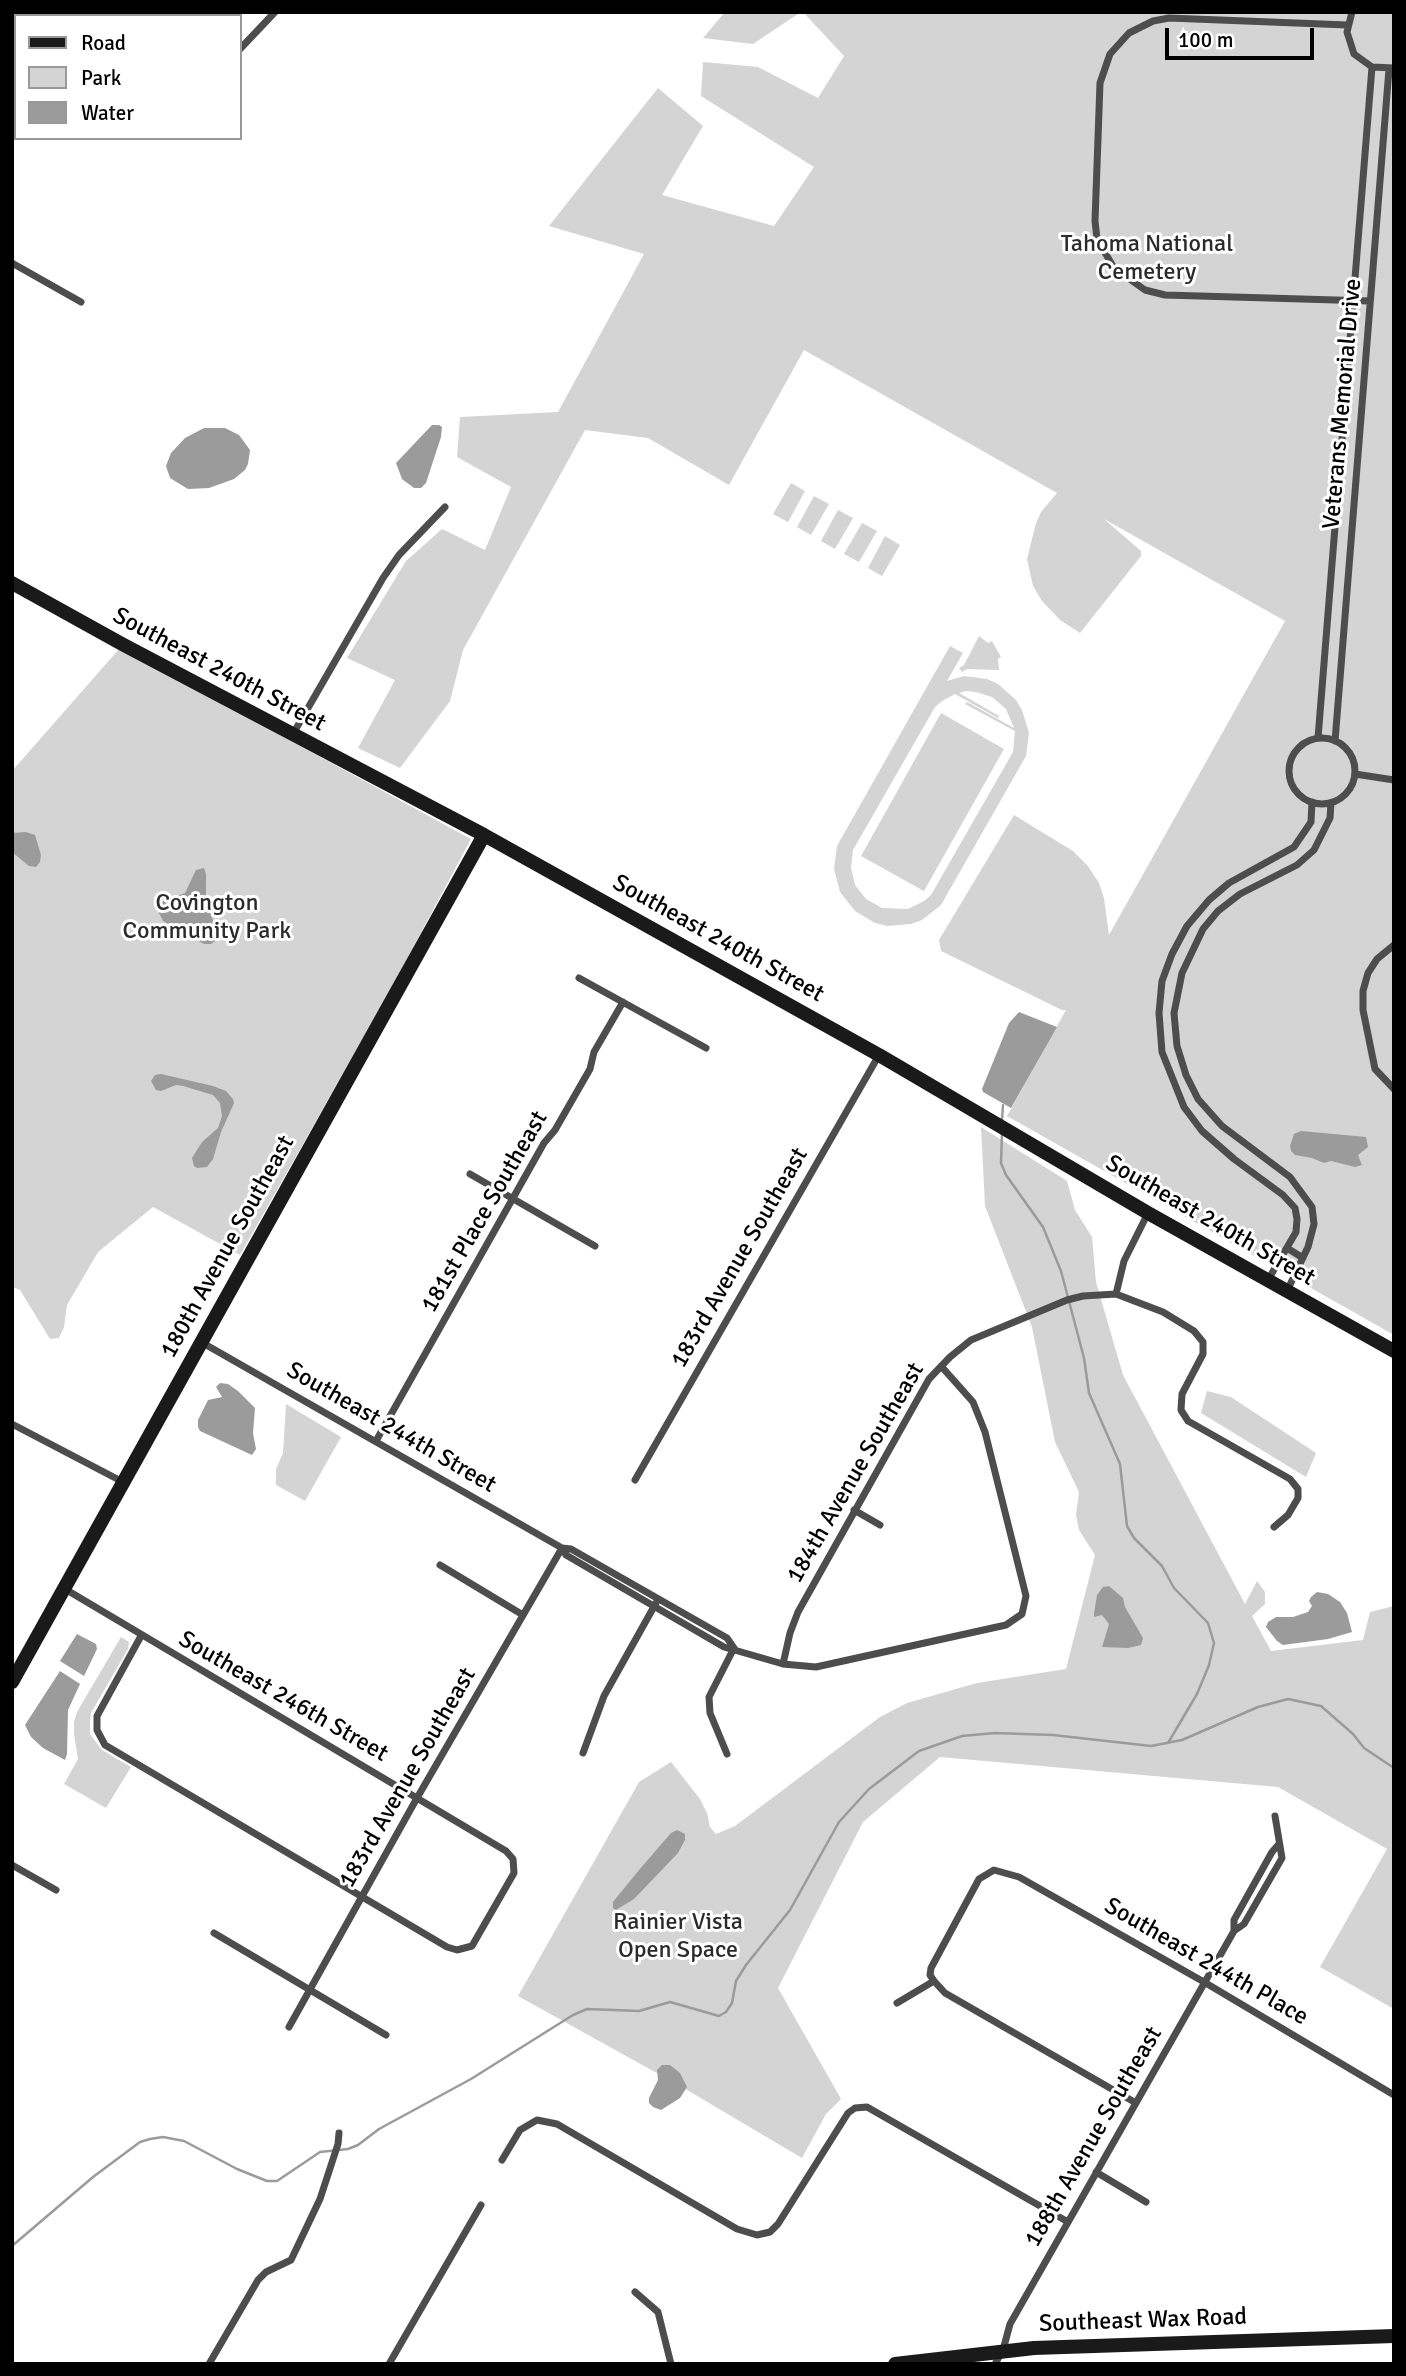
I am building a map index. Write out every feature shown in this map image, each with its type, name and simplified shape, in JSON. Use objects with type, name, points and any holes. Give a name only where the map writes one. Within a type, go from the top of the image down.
[{"type":"main road","name":"Southeast 240th Street","points":[[12,583],[292,735],[484,835],[879,1055],[1147,1213],[1394,1351]]},
{"type":"main road","name":"180th Avenue Southeast","points":[[12,1682],[484,835]]},
{"type":"main road","name":"Southeast Wax Road","points":[[895,2364],[1003,2350],[1394,2336]]},
{"type":"street","points":[[242,47],[275,12]]},
{"type":"street","points":[[1352,12],[1347,25],[1350,47],[1359,60],[1372,67],[1391,69]]},
{"type":"street","points":[[1347,25],[1169,18],[1153,21],[1129,33],[1110,54],[1100,83],[1095,221],[1097,239],[1114,268],[1145,290],[1166,295],[1370,301]]},
{"type":"street","name":"Veterans Memorial Drive","points":[[1318,738],[1372,67]]},
{"type":"street","name":"Veterans Memorial Drive","points":[[1335,741],[1391,69]]},
{"type":"street","points":[[12,263],[81,302]]},
{"type":"street","points":[[292,735],[383,578],[399,555],[445,507]]},
{"type":"street","points":[[1318,738],[1335,741],[1349,752],[1354,762],[1355,774],[1348,792],[1331,803],[1312,802],[1304,798],[1292,785],[1290,768],[1296,751],[1318,738]]},
{"type":"street","points":[[1355,774],[1394,780]]},
{"type":"street","points":[[1268,1280],[1296,1232],[1294,1208],[1283,1195],[1202,1130],[1184,1107],[1162,1052],[1159,1013],[1163,981],[1172,954],[1187,926],[1209,900],[1229,883],[1294,847],[1311,822],[1312,802]]},
{"type":"street","points":[[1287,1291],[1303,1258],[1314,1224],[1312,1207],[1290,1177],[1222,1126],[1198,1099],[1186,1075],[1177,1046],[1174,1013],[1181,973],[1203,929],[1218,911],[1240,894],[1297,865],[1314,850],[1330,818],[1331,803]]},
{"type":"street","points":[[1394,945],[1377,958],[1368,973],[1363,991],[1363,1010],[1375,1069],[1394,1090]]},
{"type":"street","points":[[579,978],[706,1048]]},
{"type":"street","name":"181st Place Southeast","points":[[376,1441],[544,1143],[555,1130],[590,1069],[594,1052],[623,1002]]},
{"type":"street","name":"183rd Avenue Southeast","points":[[635,1480],[879,1055]]},
{"type":"street","points":[[1246,1167],[1255,1153]]},
{"type":"street","points":[[470,1174],[595,1246]]},
{"type":"street","points":[[1147,1213],[1124,1261],[1116,1294],[1163,1312],[1194,1331],[1203,1342],[1203,1353],[1182,1394],[1181,1410],[1188,1421],[1290,1479],[1298,1489],[1298,1498],[1288,1515],[1274,1527]]},
{"type":"street","points":[[1287,1248],[1303,1258]]},
{"type":"street","name":"184th Avenue Southeast","points":[[783,1664],[798,1612],[920,1392],[941,1366],[960,1347],[986,1332],[1067,1300],[1116,1294]]},
{"type":"street","name":"Southeast 244th Street","points":[[201,1342],[562,1548],[571,1549],[656,1603],[727,1638],[734,1648],[783,1664],[816,1667],[1006,1625],[1022,1615],[1026,1596],[985,1432],[973,1402],[941,1366]]},
{"type":"street","points":[[12,1424],[124,1482]]},
{"type":"street","points":[[854,1510],[880,1525]]},
{"type":"street","name":"183rd Avenue Southeast","points":[[289,2027],[416,1798],[562,1548]]},
{"type":"street","points":[[440,1564],[523,1615]]},
{"type":"street","name":"Southeast 246th Street","points":[[65,1589],[506,1851],[514,1864],[514,1872],[472,1946],[463,1950],[447,1947],[362,1897]]},
{"type":"street","points":[[583,1753],[604,1696],[656,1603]]},
{"type":"street","points":[[141,1636],[97,1716],[97,1730],[105,1745],[362,1897]]},
{"type":"street","points":[[727,1754],[710,1713],[709,1697],[734,1648]]},
{"type":"street","name":"188th Avenue Southeast","points":[[995,2364],[1003,2350],[1010,2324],[1096,2172],[1234,1931],[1244,1924],[1282,1858],[1275,1816]]},
{"type":"street","name":"188th Avenue Southeast","points":[[1234,1931],[1234,1920],[1279,1844]]},
{"type":"street","points":[[12,1865],[55,1890]]},
{"type":"street","name":"Southeast 244th Place","points":[[934,1981],[930,1975],[931,1968],[979,1879],[995,1870],[1019,1877],[1205,1982],[1394,2095]]},
{"type":"street","points":[[214,1933],[386,2035]]},
{"type":"street","points":[[897,2004],[934,1981],[945,1993],[1136,2103]]},
{"type":"street","points":[[502,2160],[520,2130],[537,2120],[557,2124],[737,2229],[757,2235],[770,2232],[778,2224],[848,2113],[855,2108],[867,2107],[1068,2222]]},
{"type":"street","points":[[209,2364],[258,2280],[266,2272],[291,2260],[320,2200],[339,2133]]},
{"type":"street","points":[[1096,2172],[1146,2202]]},
{"type":"street","points":[[389,2364],[481,2206]]},
{"type":"street","points":[[635,2292],[657,2312],[671,2364]]},
{"type":"green space","points":[[725,12],[801,12],[753,44],[703,38]]},
{"type":"green space","name":"Tahoma National Cemetery","points":[[803,12],[1394,12],[1394,1335],[1007,1116],[1066,1010],[941,951],[939,940],[1014,815],[1073,851],[1088,866],[1099,883],[1104,898],[1109,935],[1285,621],[1104,519],[1141,551],[1141,556],[1080,633],[1060,620],[1042,601],[1033,586],[1027,559],[1041,512],[1057,493],[804,350],[729,485],[648,438],[585,430],[463,650],[450,701],[400,768],[358,748],[395,680],[347,658],[406,561],[442,529],[485,550],[511,487],[457,457],[460,417],[558,412],[644,254],[549,226],[658,88],[703,126],[662,195],[774,226],[814,167],[701,96],[703,62],[758,67],[818,98],[844,56]]},
{"type":"green space","points":[[791,483],[805,491],[788,522],[773,514]]},
{"type":"green space","points":[[814,496],[829,504],[811,535],[797,527]]},
{"type":"green space","points":[[838,510],[853,518],[835,549],[821,541]]},
{"type":"green space","points":[[862,523],[877,531],[859,562],[844,554]]},
{"type":"green space","points":[[885,536],[900,545],[882,576],[868,568]]},
{"type":"green space","points":[[979,636],[988,643],[992,641],[1001,657],[998,659],[999,670],[967,669],[962,672],[959,668],[964,665]]},
{"type":"green space","points":[[950,646],[963,653],[947,681],[964,676],[987,679],[998,684],[1016,700],[1029,733],[1026,756],[941,905],[922,920],[911,924],[887,926],[875,923],[855,911],[840,892],[834,869],[837,846]],"holes":[[[976,692],[992,697],[1006,709],[1014,728],[967,702],[965,704],[1015,731],[1013,752],[931,895],[908,909],[882,908],[866,899],[855,885],[851,868],[853,850],[935,707],[955,694],[998,718],[999,716],[959,693]]]},
{"type":"green space","name":"Covington Community Park","points":[[120,648],[471,839],[386,998],[240,1255],[153,1207],[98,1252],[67,1305],[64,1327],[59,1338],[50,1339],[20,1290],[12,1287],[12,771]]},
{"type":"green space","points":[[941,713],[1004,749],[924,891],[861,856]]},
{"type":"green space","name":"Rainier Vista Open Space","points":[[981,1127],[1067,1181],[1075,1210],[1092,1237],[1096,1282],[1123,1375],[1245,1604],[1257,1581],[1265,1592],[1265,1604],[1252,1616],[1271,1651],[1363,1640],[1370,1612],[1394,1606],[1394,2009],[1320,1967],[1387,1849],[1278,1787],[940,1757],[863,1822],[778,1988],[841,2099],[826,2114],[802,2158],[682,2087],[518,1996],[639,1782],[671,1762],[700,1799],[710,1827],[716,1834],[735,1826],[880,1717],[907,1703],[977,1683],[1066,1669],[1095,1555],[1079,1530],[1076,1515],[1079,1492],[1055,1442],[1032,1327],[985,1206]]},
{"type":"green space","points":[[1207,1391],[1231,1397],[1316,1453],[1306,1477],[1201,1413]]},
{"type":"green space","points":[[286,1404],[341,1437],[305,1501],[276,1485],[276,1469],[283,1453]]},
{"type":"green space","points":[[121,1637],[129,1642],[128,1649],[91,1713],[90,1723],[90,1734],[102,1750],[131,1767],[106,1808],[64,1784],[78,1759],[74,1734],[77,1712]]},
{"type":"water","points":[[432,425],[442,427],[441,437],[426,483],[421,488],[414,488],[402,479],[396,463]]},
{"type":"water","points":[[204,428],[225,428],[239,435],[250,450],[248,464],[234,479],[209,488],[188,489],[170,478],[166,466],[171,453],[185,438]]},
{"type":"water","points":[[26,832],[35,835],[41,855],[36,867],[29,866],[12,852],[12,833]]},
{"type":"water","points":[[204,868],[206,903],[220,937],[211,944],[204,944],[163,921],[159,913],[163,901],[185,893],[196,870]]},
{"type":"water","points":[[1019,1012],[1057,1027],[1011,1108],[982,1089],[1009,1023]]},
{"type":"water","points":[[161,1074],[213,1086],[226,1091],[233,1099],[234,1103],[213,1159],[207,1167],[197,1168],[192,1158],[202,1142],[218,1128],[222,1116],[220,1103],[213,1095],[183,1086],[156,1090],[151,1081],[155,1075]]},
{"type":"water","points":[[1301,1131],[1366,1137],[1368,1147],[1358,1155],[1362,1165],[1355,1167],[1331,1161],[1324,1163],[1295,1155],[1290,1146],[1294,1134]]},
{"type":"water","points":[[220,1383],[228,1384],[238,1391],[255,1408],[253,1433],[256,1449],[252,1455],[200,1431],[198,1427],[198,1420],[208,1400],[222,1397],[216,1387]]},
{"type":"water","points":[[1109,1586],[1123,1598],[1125,1607],[1143,1638],[1141,1645],[1128,1648],[1102,1647],[1109,1624],[1102,1615],[1094,1617],[1094,1614],[1097,1595],[1103,1587]]},
{"type":"water","points":[[1317,1592],[1328,1594],[1340,1602],[1347,1613],[1352,1632],[1328,1639],[1283,1645],[1277,1641],[1266,1627],[1268,1622],[1276,1617],[1293,1617],[1308,1612],[1312,1606],[1309,1601]]},
{"type":"water","points":[[77,1634],[96,1644],[97,1649],[84,1676],[60,1661]]},
{"type":"water","points":[[60,1671],[80,1684],[68,1710],[65,1760],[43,1748],[31,1737],[25,1725]]},
{"type":"water","points":[[677,1830],[685,1834],[678,1853],[634,1899],[616,1910],[613,1908],[613,1902],[639,1870],[671,1833]]},
{"type":"water","points":[[662,2065],[670,2065],[680,2073],[687,2087],[680,2098],[661,2110],[649,2103],[649,2098],[658,2080],[657,2070]]},
{"type":"waterway","points":[[1002,1120],[1003,1105]]},
{"type":"waterway","points":[[1002,1133],[1001,1163],[1006,1175],[1043,1227],[1061,1271],[1084,1358],[1089,1393],[1120,1464],[1127,1526],[1134,1538],[1162,1566],[1174,1588],[1208,1623],[1214,1643],[1209,1665],[1197,1694],[1168,1743]]},
{"type":"waterway","points":[[12,2246],[93,2177],[140,2142],[163,2137],[184,2141],[237,2169],[267,2181],[277,2181],[320,2152],[348,2149],[358,2145],[379,2129],[471,2079],[587,2009],[639,2011],[670,2002],[719,2016],[726,2012],[732,2003],[736,1981],[746,1965],[790,1910],[839,1822],[869,1789],[919,1751],[962,1736],[995,1733],[1053,1735],[1151,1746],[1182,1740],[1258,1707],[1288,1699],[1321,1706],[1353,1734],[1364,1748],[1394,1768]]}]
